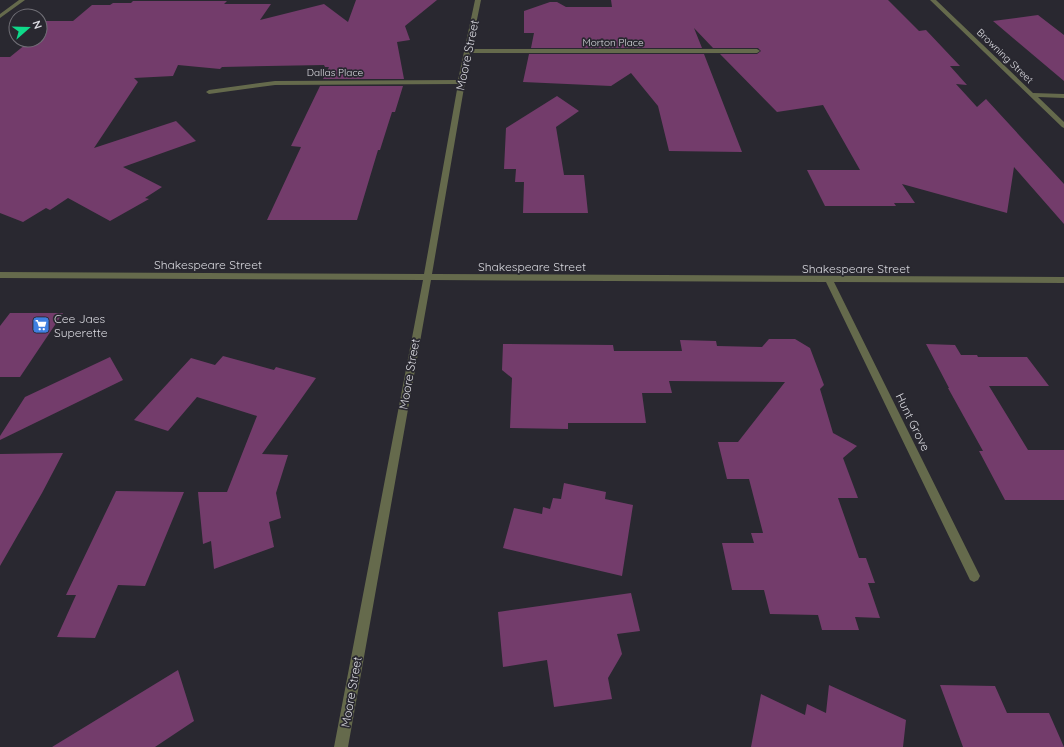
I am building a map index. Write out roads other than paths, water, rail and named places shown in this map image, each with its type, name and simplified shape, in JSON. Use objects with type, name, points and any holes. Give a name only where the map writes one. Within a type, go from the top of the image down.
[{"type":"street","points":[[0,16],[22,0]]},
{"type":"street","name":"Moore Street","points":[[340,747],[461,82],[478,0]]},
{"type":"street","name":"Browning Street","points":[[933,0],[1064,126]]},
{"type":"street","name":"Morton Place","points":[[468,51],[757,51]]},
{"type":"street","name":"Dallas Place","points":[[209,92],[275,83],[461,82]]},
{"type":"street","points":[[1032,95],[1064,96]]},
{"type":"street","name":"Shakespeare Street","points":[[0,275],[1064,280]]},
{"type":"street","name":"Hunt Grove","points":[[829,280],[974,576]]},
{"type":"place","name":"Cee Jaes Superette","points":[[41,325]]}]
